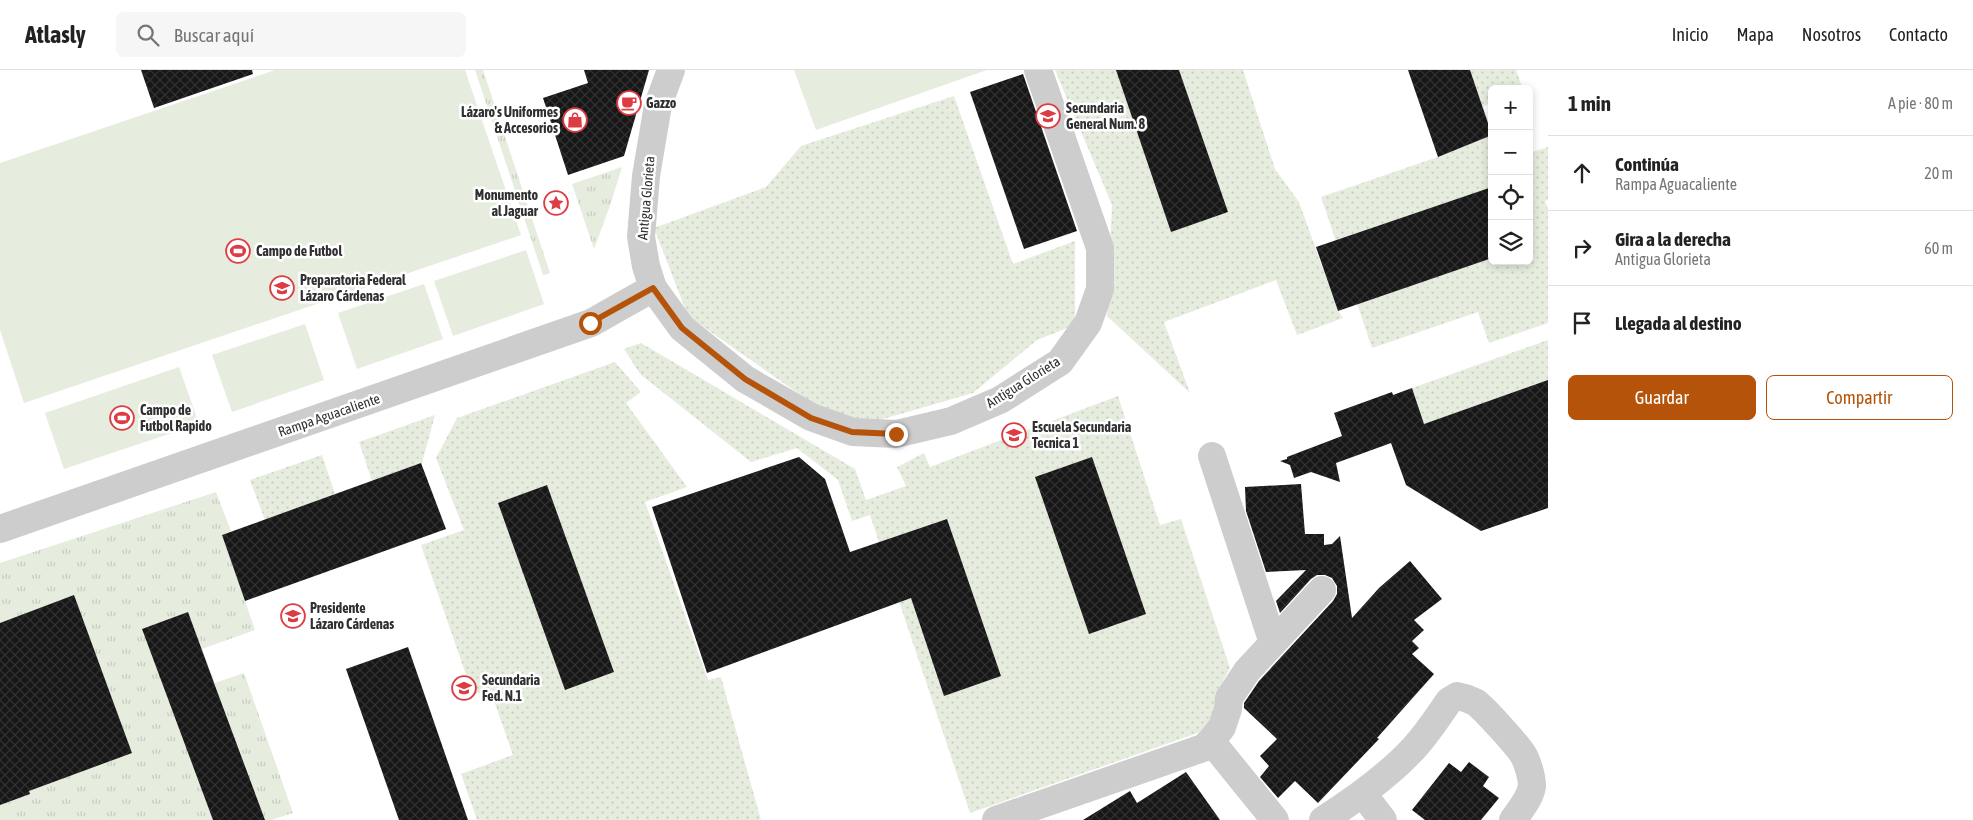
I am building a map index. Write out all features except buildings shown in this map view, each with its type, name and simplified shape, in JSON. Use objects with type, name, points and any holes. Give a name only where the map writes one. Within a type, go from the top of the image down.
[{"type":"street","name":"Antigua Glorieta","points":[[671,70],[658,105],[646,176],[641,237],[646,266],[653,288],[682,328],[745,379],[811,418],[852,432],[896,434],[951,421],[1000,400],[1060,362],[1088,323],[1100,289],[1100,248],[1038,70]]},
{"type":"street","name":"Rampa Aguacaliente","points":[[0,529],[590,323],[653,288]]},
{"type":"street","points":[[1212,456],[1272,643]]},
{"type":"street","points":[[996,820],[1192,753],[1211,741],[1222,727],[1228,709],[1229,698],[1247,671],[1322,590]]},
{"type":"street","points":[[1323,820],[1363,794],[1415,747],[1449,702],[1457,696],[1476,703],[1519,749],[1525,758],[1532,787],[1528,799],[1513,820]]},
{"type":"street","points":[[1211,741],[1276,820]]},
{"type":"street","points":[[1363,794],[1384,820]]},
{"type":"green space","name":"Campo de Futbol","points":[[275,70],[465,70],[521,235],[24,403],[0,330],[0,163]]},
{"type":"green space","points":[[475,70],[483,70],[550,273],[543,275]]},
{"type":"green space","points":[[794,70],[987,70],[816,130]]},
{"type":"green space","points":[[1055,70],[1243,70],[1275,169],[1299,202],[1338,311],[1343,318],[1297,335],[1276,280],[1164,322],[1190,393],[1107,316],[1112,205]]},
{"type":"green space","points":[[1408,70],[1516,70],[1522,85],[1488,85],[1488,104],[1483,106],[1488,121],[1488,265],[1533,265],[1533,152],[1548,147],[1548,200],[1545,201],[1548,209],[1548,323],[1489,343],[1478,312],[1372,348],[1321,197],[1438,157]]},
{"type":"green space","points":[[954,96],[1013,264],[1075,241],[1075,325],[1037,340],[973,393],[876,421],[832,417],[688,316],[654,228],[766,187],[801,146]]},
{"type":"green space","points":[[622,167],[611,203],[594,249],[572,184]]},
{"type":"green space","points":[[526,250],[544,304],[453,336],[434,281]]},
{"type":"green space","points":[[424,284],[443,339],[357,369],[338,313]]},
{"type":"green space","name":"Campo de Futbol Rapido","points":[[305,324],[324,380],[232,412],[212,355]]},
{"type":"green space","points":[[1548,340],[1548,380],[1424,424],[1412,388]]},
{"type":"green space","points":[[641,343],[855,469],[866,500],[906,486],[897,467],[924,453],[930,467],[1118,396],[1160,525],[1181,519],[1230,668],[1219,688],[1209,729],[970,813],[870,515],[852,521],[838,480],[797,448],[751,462],[640,374],[624,349]]},
{"type":"green space","points":[[615,362],[641,392],[626,403],[687,487],[645,502],[708,680],[721,677],[761,820],[477,820],[461,774],[513,755],[490,689],[473,695],[421,545],[464,530],[436,458],[457,418]]},
{"type":"green space","name":"Campo de Futbol Rapido","points":[[179,367],[199,424],[64,469],[45,413]]},
{"type":"green space","points":[[435,415],[422,463],[372,481],[359,442]]},
{"type":"green space","points":[[322,455],[335,494],[265,520],[250,480]]},
{"type":"green space","points":[[216,492],[231,531],[222,535],[255,630],[202,649],[215,683],[244,673],[293,813],[271,820],[0,820],[0,563]]},
{"type":"place","name":"Gazzo","points":[[629,103]]},
{"type":"place","name":"Secundaria General Num. 8","points":[[1048,116]]},
{"type":"place","name":"Lázaro's Uniformes & Accesorios","points":[[575,120]]},
{"type":"place","name":"Monumento al Jaguar","points":[[556,203]]},
{"type":"place","name":"Campo de Futbol","points":[[238,251]]},
{"type":"place","name":"Preparatoria Federal Lázaro Cárdenas","points":[[282,288]]},
{"type":"place","name":"Campo de Futbol Rapido","points":[[122,418]]},
{"type":"place","name":"Escuela Secundaria Tecnica 1","points":[[1014,435]]},
{"type":"place","name":"Presidente Lázaro Cárdenas","points":[[293,616]]},
{"type":"place","name":"Secundaria Fed. N.1","points":[[464,688]]},
{"type":"route","points":[[590,323],[653,288],[682,328],[745,379],[811,418],[852,432],[896,434]]}]
